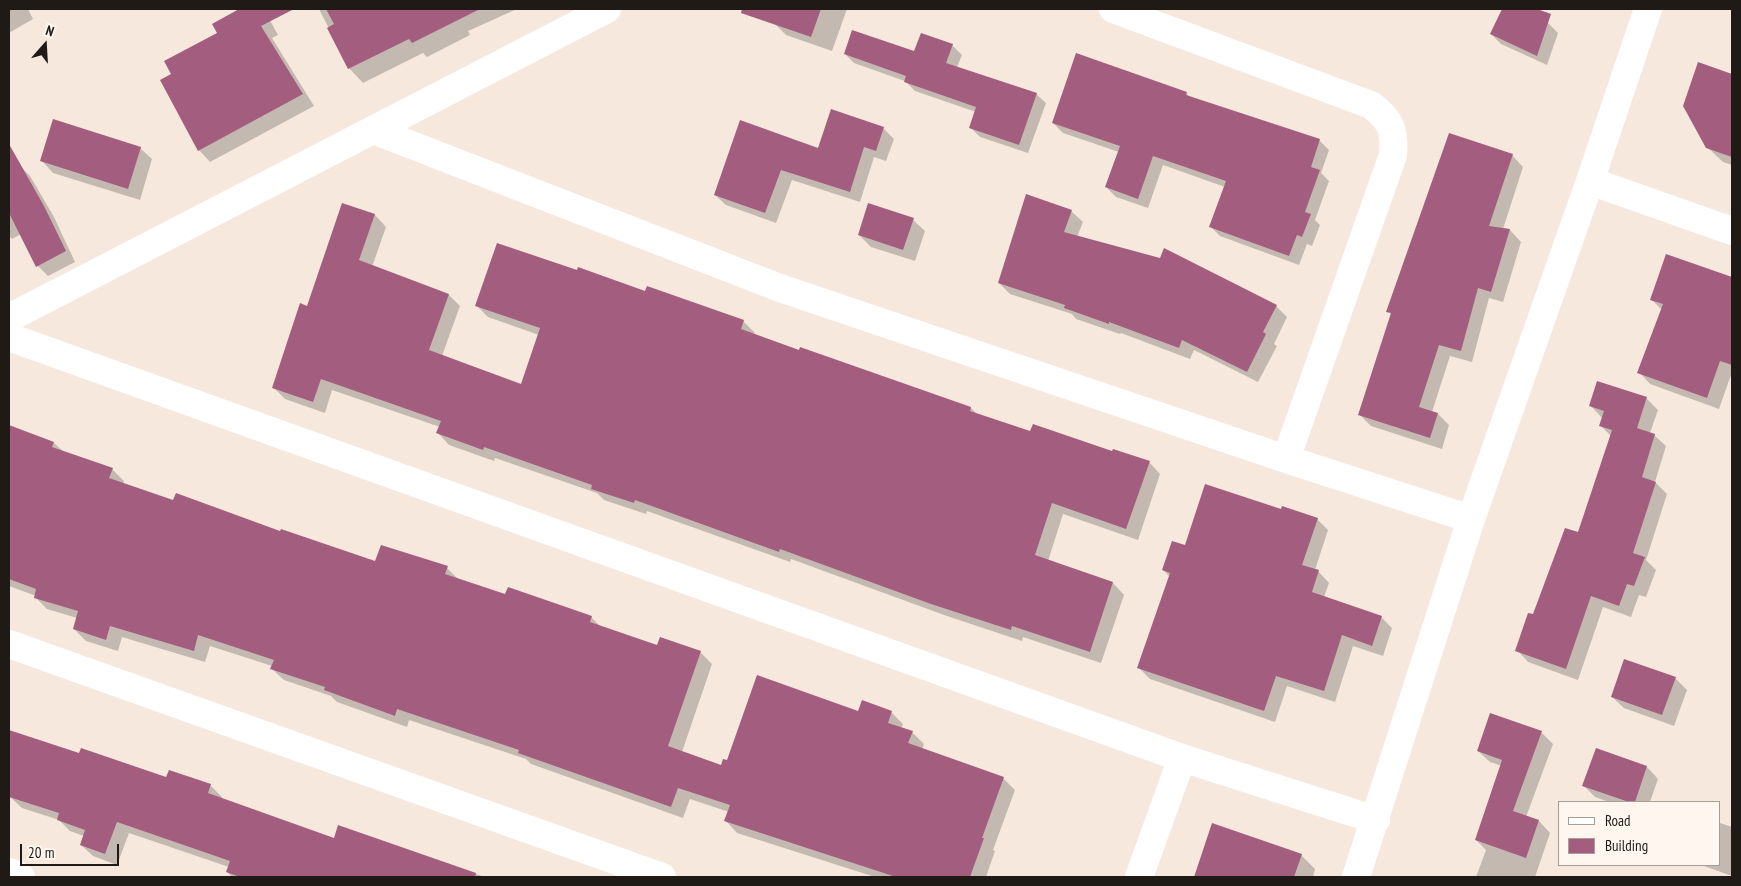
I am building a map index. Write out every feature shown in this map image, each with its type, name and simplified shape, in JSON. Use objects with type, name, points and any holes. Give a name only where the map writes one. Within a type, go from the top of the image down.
[{"type":"street","points":[[9,318],[607,9]]},
{"type":"street","points":[[1113,9],[1371,105],[1382,114],[1392,127],[1394,140],[1393,155],[1286,459]]},
{"type":"street","points":[[1356,877],[1376,820],[1471,519],[1590,181],[1648,9]]},
{"type":"street","points":[[373,130],[780,288],[1286,459],[1471,519]]},
{"type":"street","points":[[1590,181],[1732,231]]},
{"type":"street","points":[[9,337],[1182,758],[1376,820]]},
{"type":"street","points":[[9,644],[662,877]]},
{"type":"street","points":[[1139,877],[1182,758]]},
{"type":"street","points":[[9,872],[21,877]]},
{"type":"building","points":[[239,9],[294,9],[261,26],[303,94],[198,151],[160,80],[171,74],[164,61],[217,33],[212,24]]},
{"type":"building","points":[[326,9],[480,9],[412,43],[409,39],[348,69],[327,28],[334,24]]},
{"type":"building","points":[[742,9],[821,9],[811,37],[741,13]]},
{"type":"building","points":[[1502,9],[1537,9],[1551,14],[1537,56],[1490,34]]},
{"type":"building","points":[[852,30],[914,51],[921,33],[953,44],[946,63],[1037,93],[1019,145],[969,128],[976,107],[904,82],[906,76],[844,54]]},
{"type":"building","points":[[1076,53],[1187,92],[1186,95],[1320,139],[1311,167],[1320,170],[1305,212],[1311,214],[1302,237],[1297,235],[1289,256],[1209,227],[1226,181],[1153,156],[1138,199],[1105,187],[1120,146],[1052,123]]},
{"type":"building","points":[[1698,62],[1732,74],[1732,157],[1706,148],[1683,106]]},
{"type":"building","points":[[831,109],[884,127],[876,151],[864,147],[850,192],[781,170],[765,213],[714,195],[740,120],[818,148]]},
{"type":"building","points":[[53,119],[141,147],[128,189],[40,161]]},
{"type":"building","points":[[1449,133],[1513,154],[1489,226],[1510,229],[1491,292],[1478,288],[1461,351],[1439,345],[1419,407],[1438,413],[1430,438],[1358,415],[1391,313],[1386,312]]},
{"type":"building","points":[[9,144],[44,206],[66,251],[36,267],[9,213]]},
{"type":"building","points":[[1026,194],[1072,210],[1064,232],[1160,258],[1164,248],[1277,305],[1263,332],[1266,334],[1247,372],[1182,340],[1179,348],[1109,322],[1109,324],[1064,308],[1065,305],[998,283]]},
{"type":"building","points":[[342,203],[375,214],[359,260],[449,294],[429,350],[521,384],[540,328],[475,306],[497,243],[577,270],[578,267],[645,291],[647,286],[744,320],[741,329],[799,350],[800,347],[971,407],[970,411],[1030,431],[1033,424],[1112,451],[1113,449],[1150,461],[1126,529],[1052,503],[1035,555],[1113,582],[1090,652],[1012,626],[1011,630],[931,604],[780,549],[779,552],[635,500],[634,503],[591,489],[592,485],[484,447],[483,450],[436,433],[441,421],[321,379],[313,402],[272,388],[300,303],[307,306]]},
{"type":"building","points":[[868,203],[914,218],[903,250],[858,235]]},
{"type":"building","points":[[1666,254],[1732,277],[1732,365],[1720,361],[1707,398],[1637,373],[1663,304],[1650,300]]},
{"type":"building","points":[[1597,381],[1647,397],[1637,428],[1655,434],[1642,477],[1656,482],[1633,553],[1645,557],[1634,586],[1627,584],[1619,606],[1591,596],[1566,669],[1515,651],[1528,613],[1533,614],[1565,528],[1578,532],[1612,430],[1599,426],[1604,411],[1589,406]]},
{"type":"building","points":[[9,425],[54,442],[52,447],[113,468],[109,478],[173,500],[176,493],[280,531],[281,529],[375,561],[381,545],[448,566],[445,574],[505,594],[508,587],[592,616],[590,622],[657,645],[660,637],[701,651],[668,746],[721,765],[723,759],[727,760],[757,675],[858,711],[862,700],[892,711],[888,723],[913,731],[908,743],[1004,777],[970,877],[896,877],[724,821],[730,805],[678,788],[671,807],[518,753],[519,750],[397,709],[395,716],[324,690],[325,687],[270,669],[274,660],[198,635],[194,651],[110,626],[106,640],[73,629],[78,611],[34,598],[36,589],[9,579]]},
{"type":"building","points":[[1205,484],[1281,509],[1282,506],[1318,518],[1302,565],[1319,570],[1312,592],[1382,616],[1372,646],[1342,635],[1324,691],[1276,676],[1264,711],[1137,668],[1170,573],[1162,570],[1172,541],[1185,545]]},
{"type":"building","points":[[1624,659],[1676,677],[1662,715],[1611,697]]},
{"type":"building","points":[[1490,713],[1542,731],[1513,811],[1539,820],[1526,858],[1475,840],[1502,760],[1477,751]]},
{"type":"building","points":[[9,730],[79,753],[81,748],[166,777],[169,770],[211,784],[208,793],[334,838],[338,825],[476,873],[475,877],[240,877],[226,872],[230,861],[117,822],[105,854],[80,845],[85,830],[57,820],[59,813],[9,797]]},
{"type":"building","points":[[1596,748],[1647,766],[1635,801],[1626,801],[1582,786]]},
{"type":"building","points":[[1212,823],[1302,854],[1294,877],[1194,877]]}]
